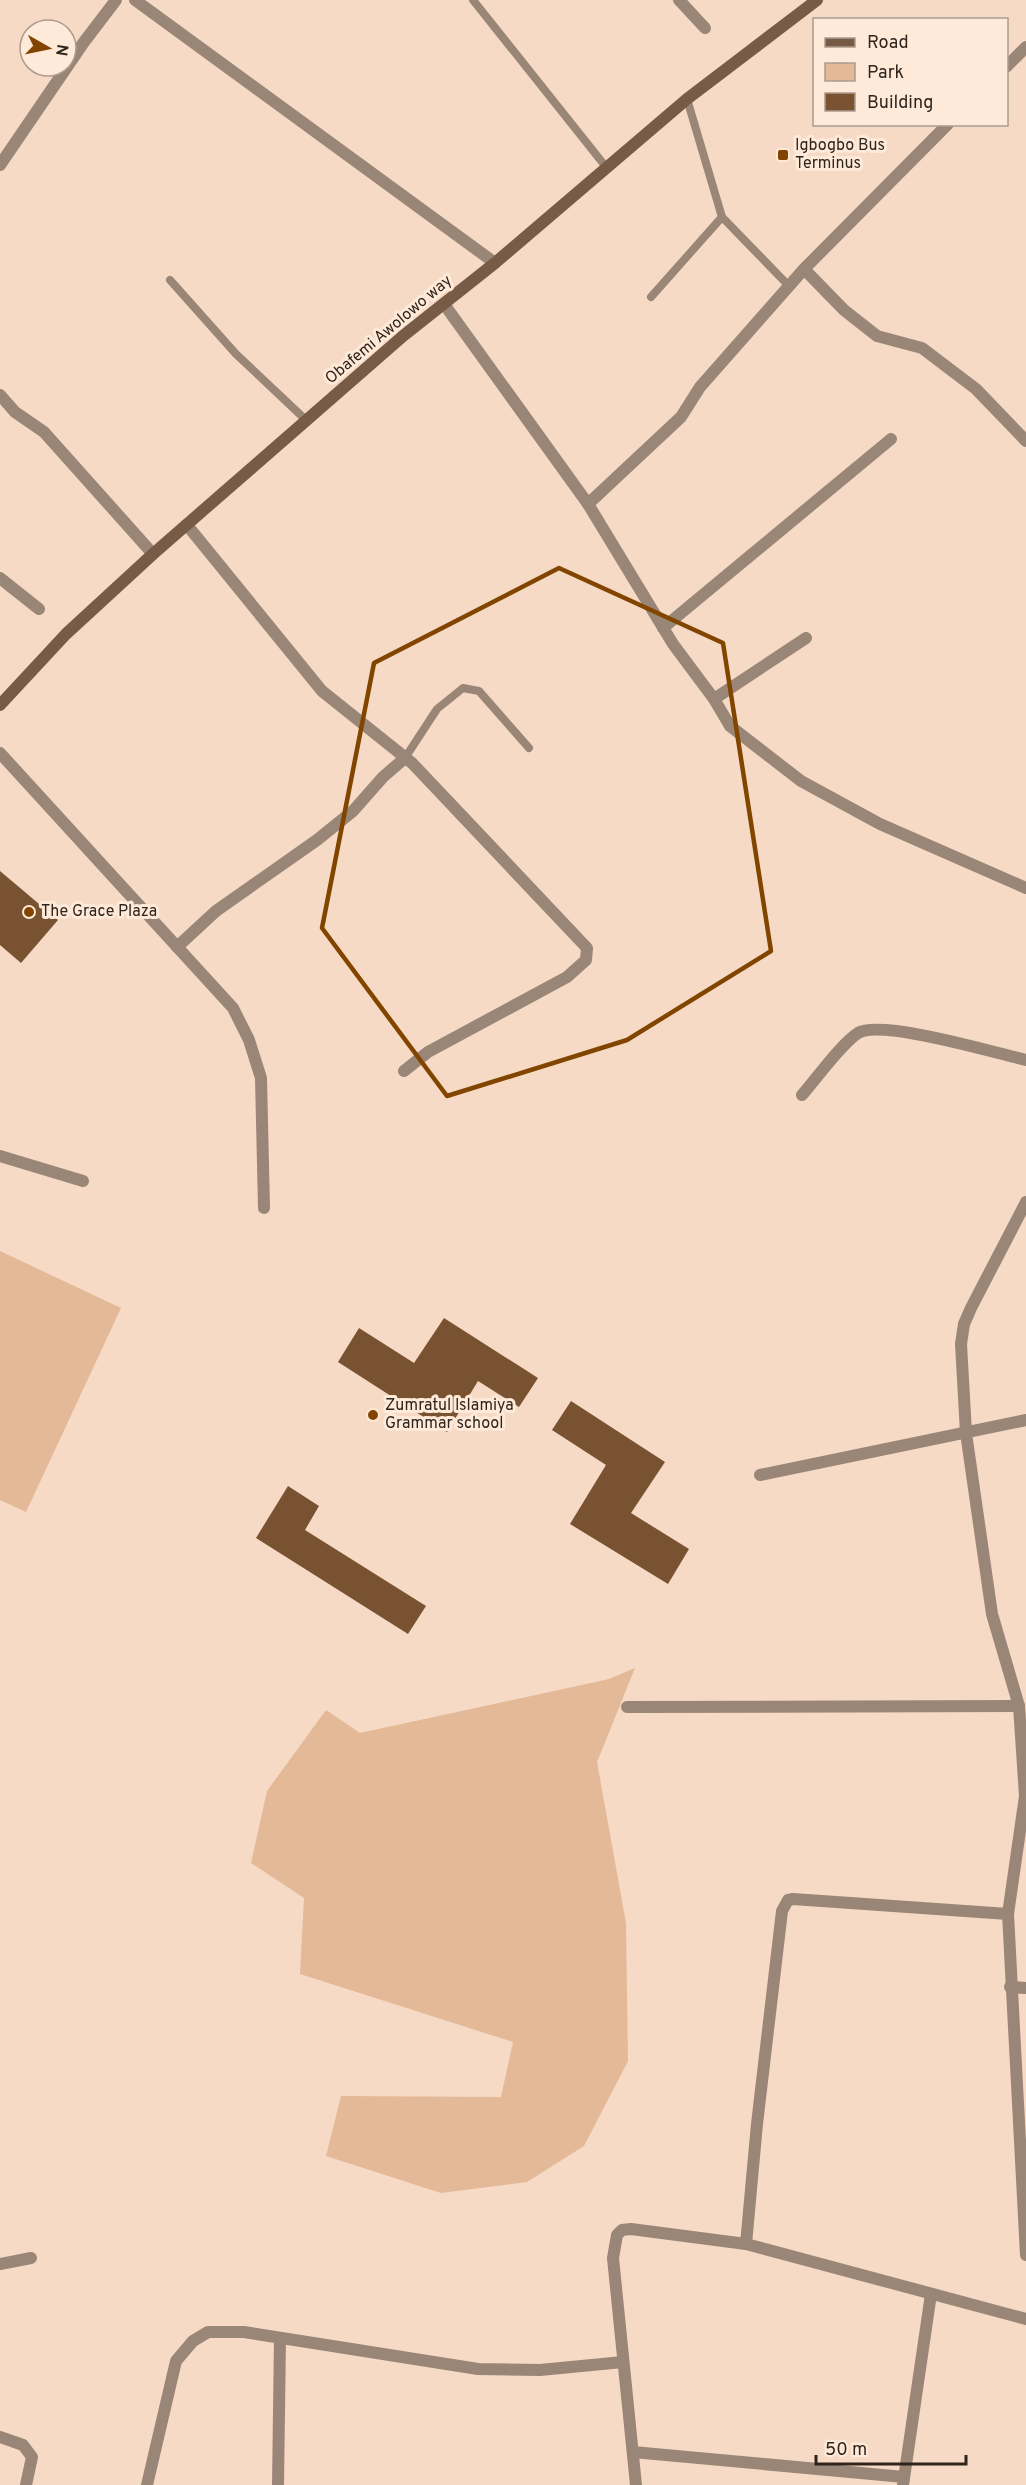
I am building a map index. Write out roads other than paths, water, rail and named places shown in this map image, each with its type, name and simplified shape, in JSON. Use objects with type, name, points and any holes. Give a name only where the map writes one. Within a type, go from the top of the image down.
[{"type":"main road","name":"Obafemi Awolowo way","points":[[0,705],[66,634],[153,554],[307,421],[687,99],[817,0]]},
{"type":"street","points":[[0,165],[84,42],[116,0]]},
{"type":"street","points":[[135,0],[495,262]]},
{"type":"street","points":[[679,0],[705,28]]},
{"type":"street","points":[[1008,65],[1026,47]]},
{"type":"street","points":[[588,504],[681,417],[700,387],[804,269],[946,126]]},
{"type":"street","points":[[804,269],[844,310],[877,336],[922,348],[931,354],[976,389],[1026,441]]},
{"type":"street","points":[[444,304],[588,504],[663,628],[714,699],[730,726],[801,781],[880,824],[1026,888]]},
{"type":"street","points":[[0,395],[15,412],[44,432],[153,554]]},
{"type":"street","points":[[663,628],[891,439]]},
{"type":"street","points":[[187,525],[322,691],[405,758],[587,948],[586,960],[567,977],[428,1052],[404,1071]]},
{"type":"street","points":[[0,578],[39,609]]},
{"type":"street","points":[[714,699],[806,638]]},
{"type":"street","points":[[0,753],[233,1008],[249,1040],[261,1077],[264,1208]]},
{"type":"street","points":[[177,946],[216,911],[317,840],[353,811],[405,758]]},
{"type":"street","points":[[802,1095],[849,1041],[867,1029],[876,1028],[916,1034],[1026,1060]]},
{"type":"street","points":[[0,1156],[83,1181]]},
{"type":"street","points":[[1026,1202],[964,1324],[961,1344],[966,1433],[992,1614],[1019,1706],[1025,1796],[1008,1914],[1010,1987],[1026,2255]]},
{"type":"street","points":[[760,1475],[1026,1420]]},
{"type":"street","points":[[627,1707],[1019,1706]]},
{"type":"street","points":[[746,2244],[780,1923],[782,1911],[788,1900],[1008,1914]]},
{"type":"street","points":[[1010,1987],[1026,1988]]},
{"type":"street","points":[[636,2485],[613,2258],[617,2235],[622,2230],[631,2229],[746,2244],[1026,2319]]},
{"type":"street","points":[[0,2264],[31,2258]]},
{"type":"street","points":[[633,2452],[903,2481],[931,2294]]},
{"type":"street","points":[[147,2485],[176,2361],[193,2341],[208,2332],[244,2332],[478,2369],[540,2370],[623,2362]]},
{"type":"street","points":[[278,2485],[280,2338]]},
{"type":"street","points":[[0,2437],[23,2445],[32,2457],[26,2485]]},
{"type":"lane","points":[[473,0],[606,167]]},
{"type":"lane","points":[[687,99],[722,217],[789,286]]},
{"type":"lane","points":[[651,297],[722,217]]},
{"type":"lane","points":[[170,280],[236,354],[307,421]]},
{"type":"lane","points":[[405,758],[437,709],[463,688],[479,692],[529,748]]},
{"type":"place","name":"Igbogbo Bus Terminus","points":[[783,155]]},
{"type":"place","name":"The Grace Plaza","points":[[29,912]]},
{"type":"place","name":"Zumratul Islamiya Grammar school","points":[[373,1415]]}]
